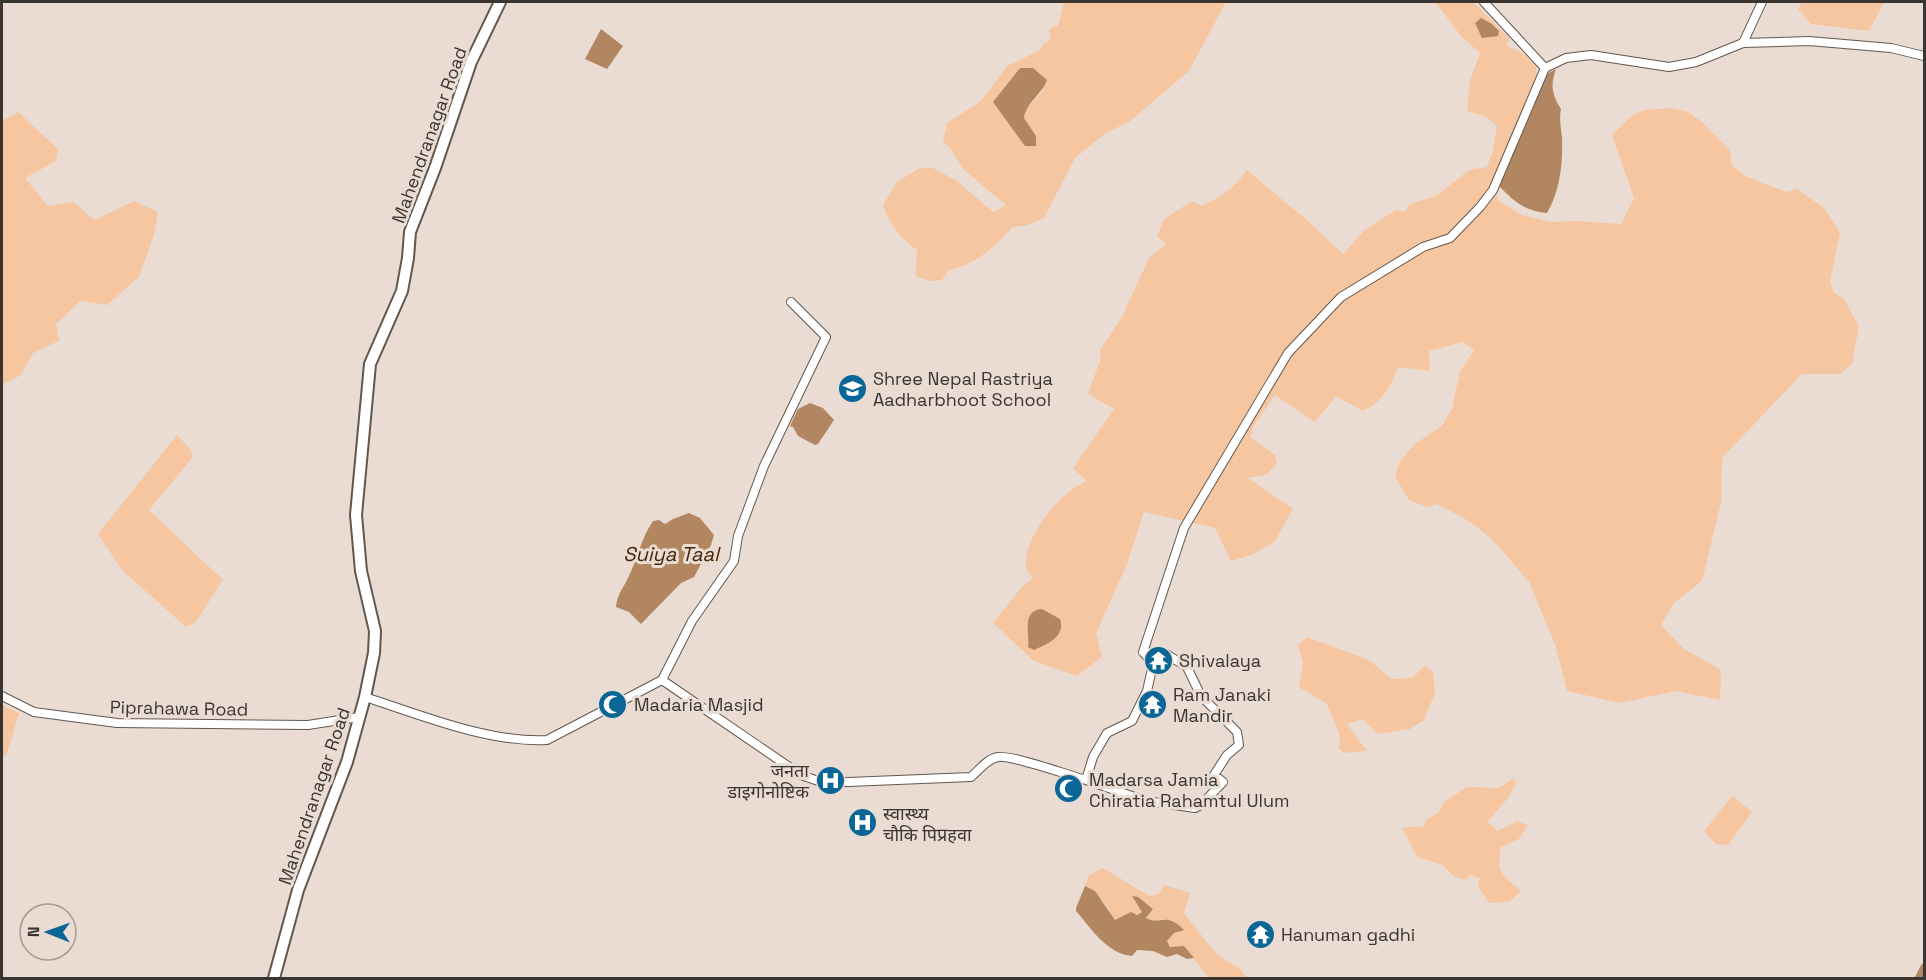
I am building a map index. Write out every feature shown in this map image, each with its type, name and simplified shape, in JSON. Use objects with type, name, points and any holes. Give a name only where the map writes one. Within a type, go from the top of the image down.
[{"type":"street","name":"Mahendranagar Road","points":[[274,978],[298,890],[347,762],[365,697],[374,653],[375,631],[361,571],[356,515],[370,364],[402,291],[410,232],[435,168],[471,62],[500,2]]},
{"type":"street","points":[[1484,2],[1545,68]]},
{"type":"street","points":[[1743,43],[1762,2]]},
{"type":"street","points":[[1143,652],[1184,528],[1288,353],[1341,297],[1423,247],[1450,238],[1480,207],[1493,190],[1545,68],[1566,58],[1591,55],[1669,67],[1696,62],[1743,43],[1809,41],[1891,48],[1924,56]]},
{"type":"street","points":[[365,697],[489,736],[528,741],[547,740],[662,680],[692,621],[734,561],[738,536],[764,466],[826,337],[791,302]]},
{"type":"street","points":[[662,680],[801,776],[824,783],[971,777],[988,761],[998,757],[1015,759],[1086,780],[1146,801],[1195,808],[1201,805],[1223,782],[1214,775],[1227,755],[1239,745],[1237,732],[1201,696],[1187,667],[1166,654],[1143,652]]},
{"type":"street","points":[[1086,780],[1093,757],[1107,733],[1132,721],[1147,691],[1152,669],[1149,659],[1143,652]]},
{"type":"street","name":"Piprahawa Road","points":[[2,696],[34,712],[117,723],[308,725],[359,717]]},
{"type":"shaded area","points":[[1064,2],[1226,2],[1189,71],[1129,122],[1106,133],[1075,158],[1044,218],[1028,225],[1013,227],[984,254],[968,264],[949,270],[942,280],[929,281],[916,276],[917,250],[896,230],[883,205],[897,182],[920,168],[933,168],[957,181],[993,212],[1006,205],[963,169],[951,149],[943,141],[947,123],[981,101],[1007,66],[1040,50],[1043,44],[1051,40],[1049,30],[1054,26],[1058,27]],"holes":[[[1020,68],[1043,91],[1025,110],[1024,118],[993,102]]]},
{"type":"shaded area","points":[[1429,2],[1473,2],[1510,39],[1506,45],[1524,54],[1536,67],[1537,85],[1498,179],[1497,200],[1522,215],[1551,222],[1621,224],[1634,198],[1612,135],[1634,114],[1645,110],[1672,108],[1688,112],[1702,122],[1730,150],[1732,165],[1745,176],[1786,192],[1797,189],[1824,208],[1840,233],[1830,281],[1834,293],[1844,299],[1859,326],[1852,364],[1840,374],[1802,374],[1722,458],[1721,502],[1702,581],[1674,603],[1661,625],[1684,649],[1721,670],[1720,700],[1676,691],[1620,703],[1567,691],[1555,644],[1529,582],[1492,539],[1467,520],[1437,504],[1427,507],[1409,500],[1395,477],[1400,461],[1415,444],[1442,426],[1452,409],[1460,372],[1474,350],[1463,342],[1429,351],[1430,371],[1398,367],[1385,393],[1376,403],[1363,411],[1336,396],[1315,422],[1275,395],[1254,425],[1250,437],[1275,455],[1277,463],[1266,475],[1248,478],[1293,509],[1275,541],[1254,554],[1231,561],[1215,528],[1144,512],[1127,564],[1096,633],[1102,657],[1077,676],[1034,661],[993,623],[1021,588],[1033,578],[1026,566],[1027,554],[1031,541],[1046,516],[1066,494],[1087,481],[1073,468],[1114,409],[1088,394],[1101,358],[1100,350],[1122,317],[1149,258],[1166,244],[1157,236],[1164,219],[1192,201],[1202,206],[1216,199],[1237,183],[1247,170],[1343,254],[1365,230],[1396,210],[1405,212],[1410,204],[1436,196],[1469,170],[1487,167],[1493,150],[1497,126],[1486,117],[1467,111],[1470,81],[1480,53],[1461,36],[1436,3]]},
{"type":"shaded area","points":[[1802,2],[1884,2],[1869,31],[1811,24],[1798,9]]},
{"type":"shaded area","points":[[18,112],[58,149],[56,161],[25,178],[48,206],[73,202],[95,220],[134,201],[158,212],[154,235],[139,277],[107,305],[80,301],[56,324],[59,341],[33,353],[21,375],[2,385],[2,121]]},
{"type":"shaded area","points":[[177,435],[190,449],[193,457],[149,510],[223,580],[195,623],[186,627],[122,570],[98,534]]},
{"type":"shaded area","points":[[1307,637],[1369,660],[1391,679],[1412,678],[1425,666],[1433,672],[1435,693],[1424,720],[1410,729],[1378,734],[1363,719],[1347,724],[1367,751],[1344,753],[1339,749],[1340,736],[1327,704],[1299,687],[1303,663],[1298,645]]},
{"type":"shaded area","points":[[2,705],[19,713],[7,753],[2,759]]},
{"type":"shaded area","points":[[1513,778],[1516,783],[1508,798],[1487,822],[1498,831],[1517,821],[1528,825],[1519,839],[1499,848],[1501,852],[1499,865],[1503,874],[1521,891],[1509,902],[1489,903],[1478,886],[1480,878],[1470,875],[1466,880],[1453,876],[1443,865],[1417,857],[1402,828],[1424,826],[1426,820],[1439,812],[1444,802],[1467,787],[1499,788]]},
{"type":"shaded area","points":[[1732,796],[1752,812],[1728,845],[1716,844],[1704,831]]},
{"type":"shaded area","points":[[1103,868],[1149,896],[1160,893],[1164,885],[1190,893],[1184,913],[1217,955],[1239,968],[1247,978],[1209,978],[1184,946],[1170,947],[1167,941],[1174,933],[1163,919],[1150,921],[1145,918],[1153,909],[1133,896],[1142,912],[1115,920],[1105,903],[1085,886],[1089,875]]},
{"type":"water","points":[[1481,18],[1499,31],[1498,36],[1482,38],[1475,23]]},
{"type":"water","points":[[601,29],[623,46],[607,69],[585,59]]},
{"type":"water","points":[[1020,68],[1033,68],[1047,80],[1024,118],[1036,136],[1036,146],[1025,146],[993,102]]},
{"type":"water","points":[[1556,69],[1553,90],[1561,109],[1562,157],[1558,186],[1547,213],[1532,210],[1520,204],[1499,186],[1545,75]]},
{"type":"water","points":[[810,403],[823,408],[834,420],[815,445],[798,436],[790,426],[798,409]]},
{"type":"water","name":"Suiya Taal","points":[[689,513],[700,518],[714,535],[711,545],[694,577],[681,583],[641,624],[629,612],[616,607],[619,596],[653,521],[659,520],[665,524]]},
{"type":"water","points":[[1042,609],[1060,619],[1060,631],[1054,639],[1034,650],[1028,647],[1028,623],[1031,614]]},
{"type":"water","points":[[1085,886],[1095,891],[1115,920],[1131,912],[1137,915],[1142,912],[1132,896],[1138,897],[1153,909],[1146,918],[1156,921],[1172,921],[1184,930],[1174,933],[1167,941],[1170,947],[1184,946],[1194,958],[1187,959],[1177,954],[1167,957],[1153,951],[1137,950],[1132,956],[1115,951],[1100,939],[1076,911]]},
{"type":"waterway","points":[[1919,978],[1924,968]]},
{"type":"place","name":"Shree Nepal Rastriya Aadharbhoot School","points":[[852,388]]},
{"type":"place","name":"Shivalaya","points":[[1158,660]]},
{"type":"place","name":"Madaria Masjid","points":[[613,704]]},
{"type":"place","name":"Ram Janaki Mandir","points":[[1152,704]]},
{"type":"place","name":"जनता डाइगोनोष्टिक","points":[[830,780]]},
{"type":"place","name":"Madarsa Jamia Chiratia Rahamtul Ulum","points":[[1068,789]]},
{"type":"place","name":"स्वास्थ्य चाैकि पिप्रहवा","points":[[862,823]]},
{"type":"place","name":"Hanuman gadhi","points":[[1260,934]]}]
